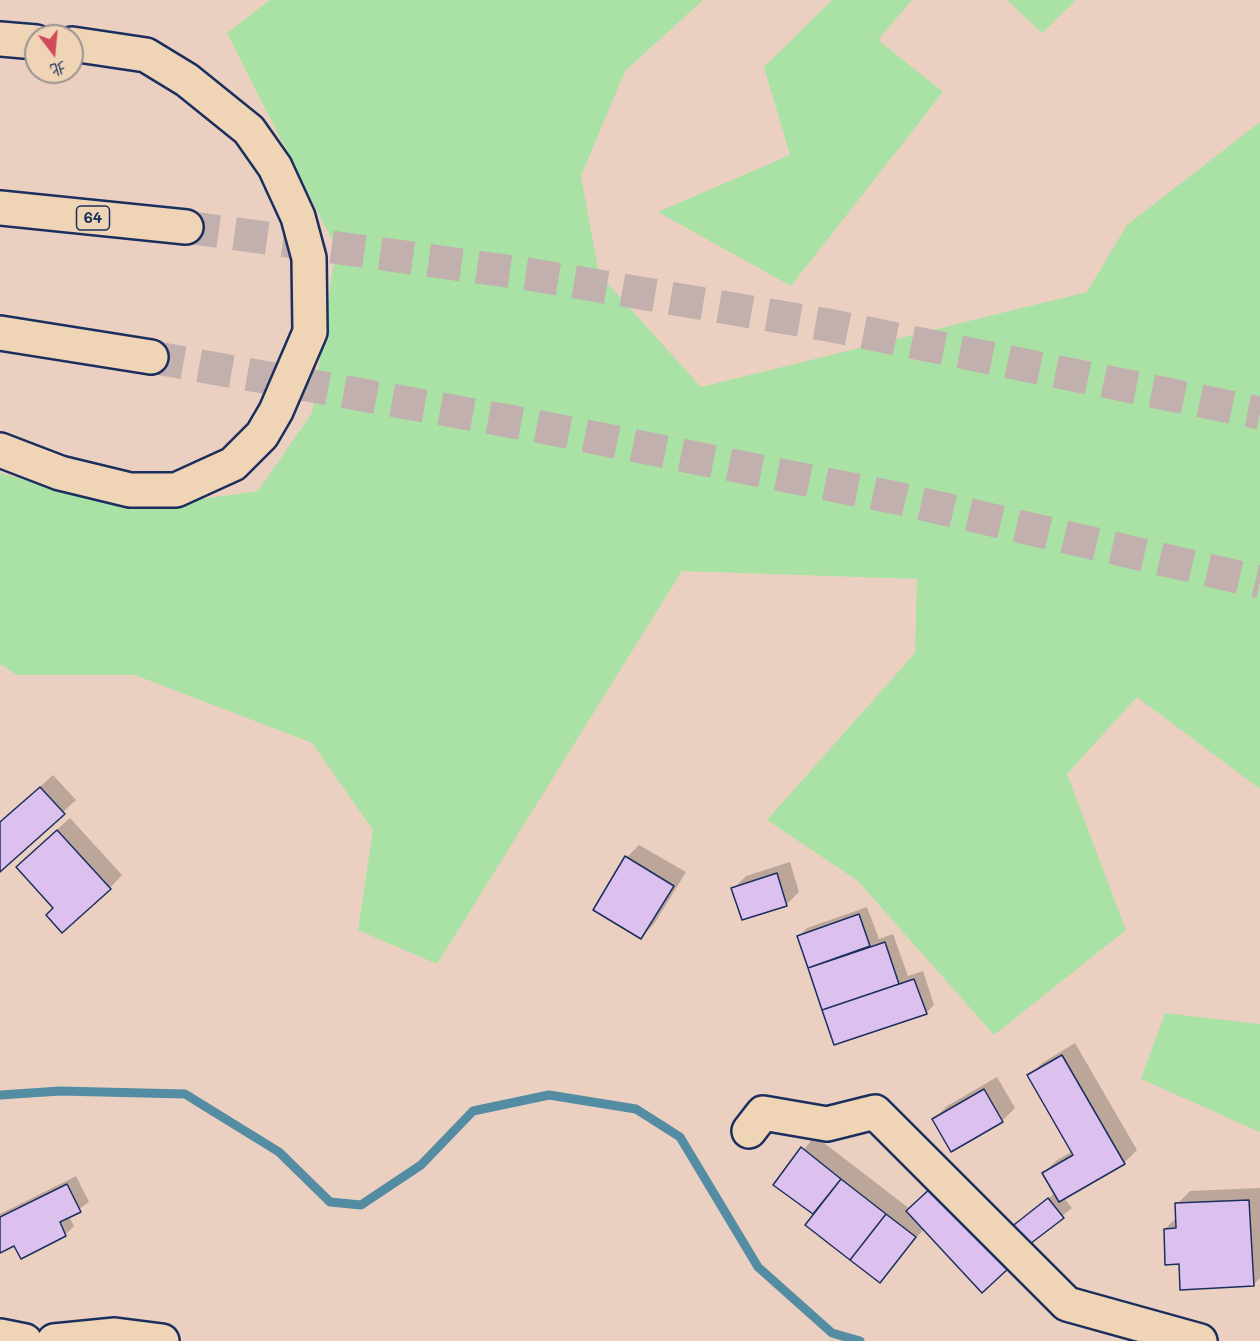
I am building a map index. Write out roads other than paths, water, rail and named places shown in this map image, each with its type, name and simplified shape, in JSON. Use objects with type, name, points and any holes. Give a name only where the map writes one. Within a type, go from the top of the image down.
[{"type":"main road","points":[[0,39],[24,41]]},
{"type":"main road","points":[[0,450],[60,473],[110,485],[130,489],[176,490],[233,464],[262,435],[276,411],[310,332],[309,258],[298,217],[275,167],[249,130],[187,80],[146,55],[84,46]]},
{"type":"main road","name":"64","points":[[0,208],[186,227]]},
{"type":"main road","points":[[0,333],[151,357]]},
{"type":"main road","points":[[749,1131],[763,1113],[827,1124],[875,1112],[1067,1304],[1200,1341]]},
{"type":"main road","points":[[54,1341],[115,1335],[162,1341]]},
{"type":"main road","points":[[0,1336],[25,1341]]},
{"type":"waterway","points":[[0,1095],[60,1091],[185,1094],[279,1152],[330,1202],[361,1205],[421,1165],[473,1111],[549,1095],[636,1109],[680,1137],[758,1267],[832,1333],[860,1341]]},
{"type":"tunnel","points":[[186,227],[528,274],[828,325],[1260,413]]},
{"type":"tunnel","points":[[151,357],[536,426],[901,499],[1260,582]]}]
